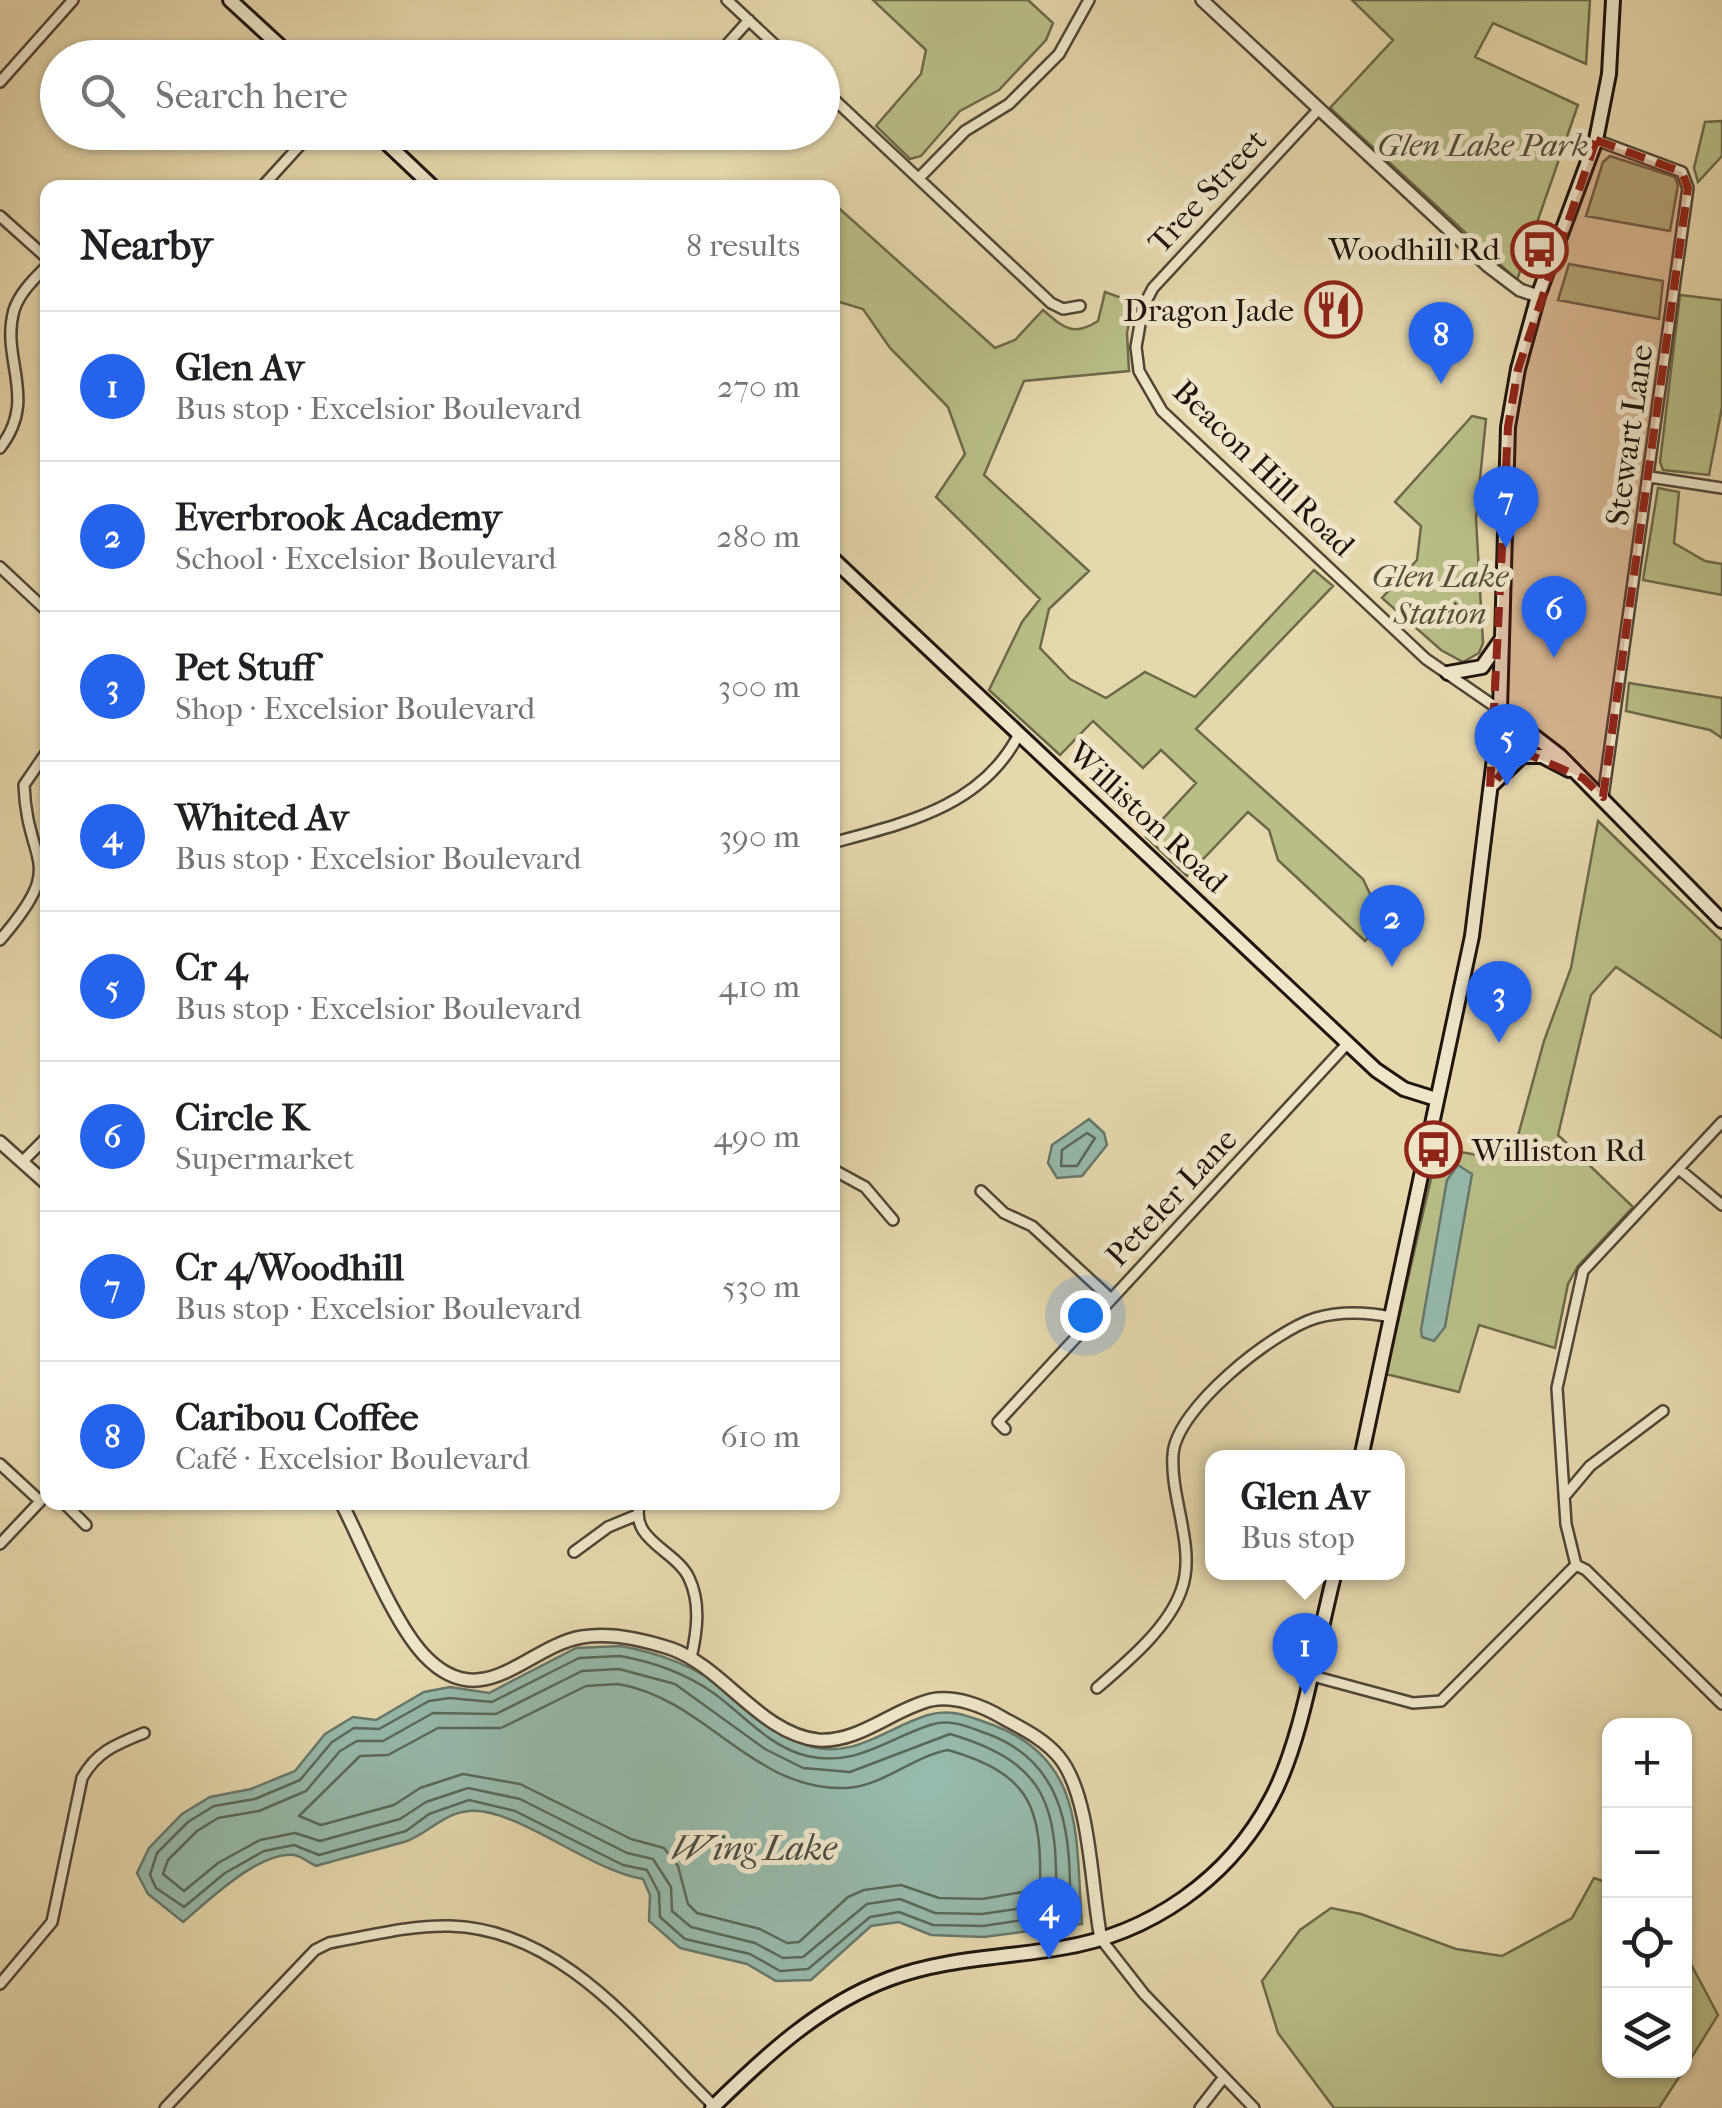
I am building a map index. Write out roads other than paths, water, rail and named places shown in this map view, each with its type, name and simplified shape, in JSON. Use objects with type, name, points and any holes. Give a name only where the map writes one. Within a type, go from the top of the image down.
[{"type":"main road","points":[[230,0],[274,40]]},
{"type":"main road","points":[[1363,1450],[1467,966],[1500,710],[1508,427],[1518,369],[1538,296],[1596,140],[1609,74],[1613,0]]},
{"type":"main road","points":[[394,150],[426,180]]},
{"type":"main road","name":"Williston Road","points":[[840,566],[1347,1044],[1404,1088],[1436,1098]]},
{"type":"main road","points":[[1448,673],[1482,666],[1504,633]]},
{"type":"main road","points":[[1500,710],[1583,778],[1722,921]]},
{"type":"main road","points":[[1490,788],[1511,762],[1530,754],[1542,756],[1583,778]]},
{"type":"main road","points":[[713,2107],[815,2017],[886,1980],[940,1964],[1102,1939],[1134,1927],[1184,1899],[1238,1848],[1260,1820],[1284,1772],[1333,1580]]},
{"type":"street","points":[[0,82],[73,0]]},
{"type":"street","points":[[727,0],[771,40]]},
{"type":"street","points":[[919,178],[965,131],[1009,104],[1059,54],[1089,0]]},
{"type":"street","points":[[1202,0],[1487,265],[1520,290],[1538,296]]},
{"type":"street","points":[[731,40],[749,20]]},
{"type":"street","points":[[840,105],[1051,304],[1063,309],[1080,306]]},
{"type":"street","name":"Tree Street","points":[[1140,371],[1136,347],[1143,306],[1153,288],[1318,110]]},
{"type":"street","name":"Stewart Lane","points":[[1596,140],[1668,165],[1686,178],[1650,477],[1602,797]]},
{"type":"street","points":[[268,180],[296,150]]},
{"type":"street","points":[[0,216],[40,254]]},
{"type":"street","points":[[0,448],[18,410],[10,338],[14,308],[40,273]]},
{"type":"street","name":"Beacon Hill Road","points":[[1140,371],[1162,411],[1426,659],[1500,710]]},
{"type":"street","points":[[1650,477],[1722,488]]},
{"type":"street","points":[[0,567],[40,604]]},
{"type":"street","points":[[840,840],[953,804],[993,772],[1019,734]]},
{"type":"street","points":[[0,940],[24,912],[40,882],[39,849],[24,785],[40,762]]},
{"type":"street","name":"Peteler Lane","points":[[1005,1429],[998,1422],[1347,1044]]},
{"type":"street","points":[[1576,1566],[1564,1497],[1557,1388],[1584,1271],[1722,1122]]},
{"type":"street","points":[[0,1142],[40,1178]]},
{"type":"street","points":[[22,1162],[40,1144]]},
{"type":"street","points":[[1679,1169],[1722,1204]]},
{"type":"street","points":[[840,1174],[864,1187],[893,1220]]},
{"type":"street","points":[[982,1191],[1004,1213],[1032,1226],[1111,1298]]},
{"type":"street","points":[[1097,1688],[1162,1623],[1182,1590],[1184,1552],[1172,1455],[1186,1418],[1292,1328],[1332,1314],[1391,1317]]},
{"type":"street","points":[[1564,1497],[1590,1466],[1663,1410]]},
{"type":"street","points":[[0,1464],[40,1494]]},
{"type":"street","points":[[0,1544],[40,1501]]},
{"type":"street","points":[[70,1510],[86,1525]]},
{"type":"street","points":[[346,1510],[413,1640],[448,1673],[463,1678],[496,1678],[565,1642],[593,1636],[647,1642],[691,1658],[773,1720],[804,1737],[834,1740],[910,1708],[944,1699],[982,1708],[1036,1736],[1057,1754],[1072,1778],[1102,1939],[1144,1994],[1254,2108]]},
{"type":"street","points":[[638,1510],[642,1530],[691,1582],[696,1617],[691,1658]]},
{"type":"street","points":[[574,1552],[619,1520],[636,1515]]},
{"type":"street","points":[[1308,1675],[1413,1704],[1441,1701],[1576,1566]]},
{"type":"street","points":[[1576,1566],[1586,1570],[1722,1704]]},
{"type":"street","points":[[0,1984],[52,1922],[82,1778],[90,1763],[102,1752],[144,1733]]},
{"type":"street","points":[[165,2108],[315,1950],[329,1943],[447,1926],[509,1936],[564,1965],[713,2107]]},
{"type":"street","points":[[1200,2108],[1224,2077]]},
{"type":"water","points":[[1089,1119],[1104,1133],[1107,1145],[1082,1176],[1057,1178],[1048,1163],[1052,1145]]},
{"type":"water","points":[[1458,1165],[1472,1174],[1445,1327],[1434,1341],[1422,1337],[1421,1330],[1447,1180]]},
{"type":"water","name":"Wing Lake","points":[[621,1646],[662,1656],[701,1673],[773,1728],[795,1741],[823,1749],[854,1746],[928,1715],[945,1712],[977,1719],[1024,1740],[1046,1759],[1061,1781],[1070,1806],[1076,1834],[1082,1924],[984,1937],[931,1935],[899,1922],[871,1926],[811,1980],[776,1981],[747,1964],[680,1948],[649,1921],[650,1895],[643,1879],[599,1864],[530,1828],[488,1812],[452,1815],[407,1841],[316,1866],[294,1855],[265,1861],[235,1879],[183,1922],[148,1894],[137,1873],[149,1848],[182,1814],[210,1797],[251,1789],[295,1771],[325,1734],[353,1717],[376,1720],[424,1692],[450,1687],[489,1693],[576,1648]]},
{"type":"place","name":"Woodhill Rd","points":[[1539,249]]},
{"type":"place","name":"Dragon Jade","points":[[1333,310]]},
{"type":"place","name":"Caribou Coffee","points":[[1441,384]]},
{"type":"place","name":"Cr 4/Woodhill","points":[[1506,548]]},
{"type":"place","name":"Circle K","points":[[1554,658]]},
{"type":"place","name":"Cr 4","points":[[1507,786]]},
{"type":"place","name":"Everbrook Academy","points":[[1392,967]]},
{"type":"place","name":"Pet Stuff","points":[[1499,1043]]},
{"type":"place","name":"Williston Rd","points":[[1433,1150]]},
{"type":"place","name":"Glen Av","points":[[1305,1695]]},
{"type":"place","name":"Whited Av","points":[[1049,1959]]},
{"type":"park label","name":"Glen Lake Park","points":[[1483,145]]},
{"type":"park label","name":"Glen Lake Station","points":[[1440,594]]}]
